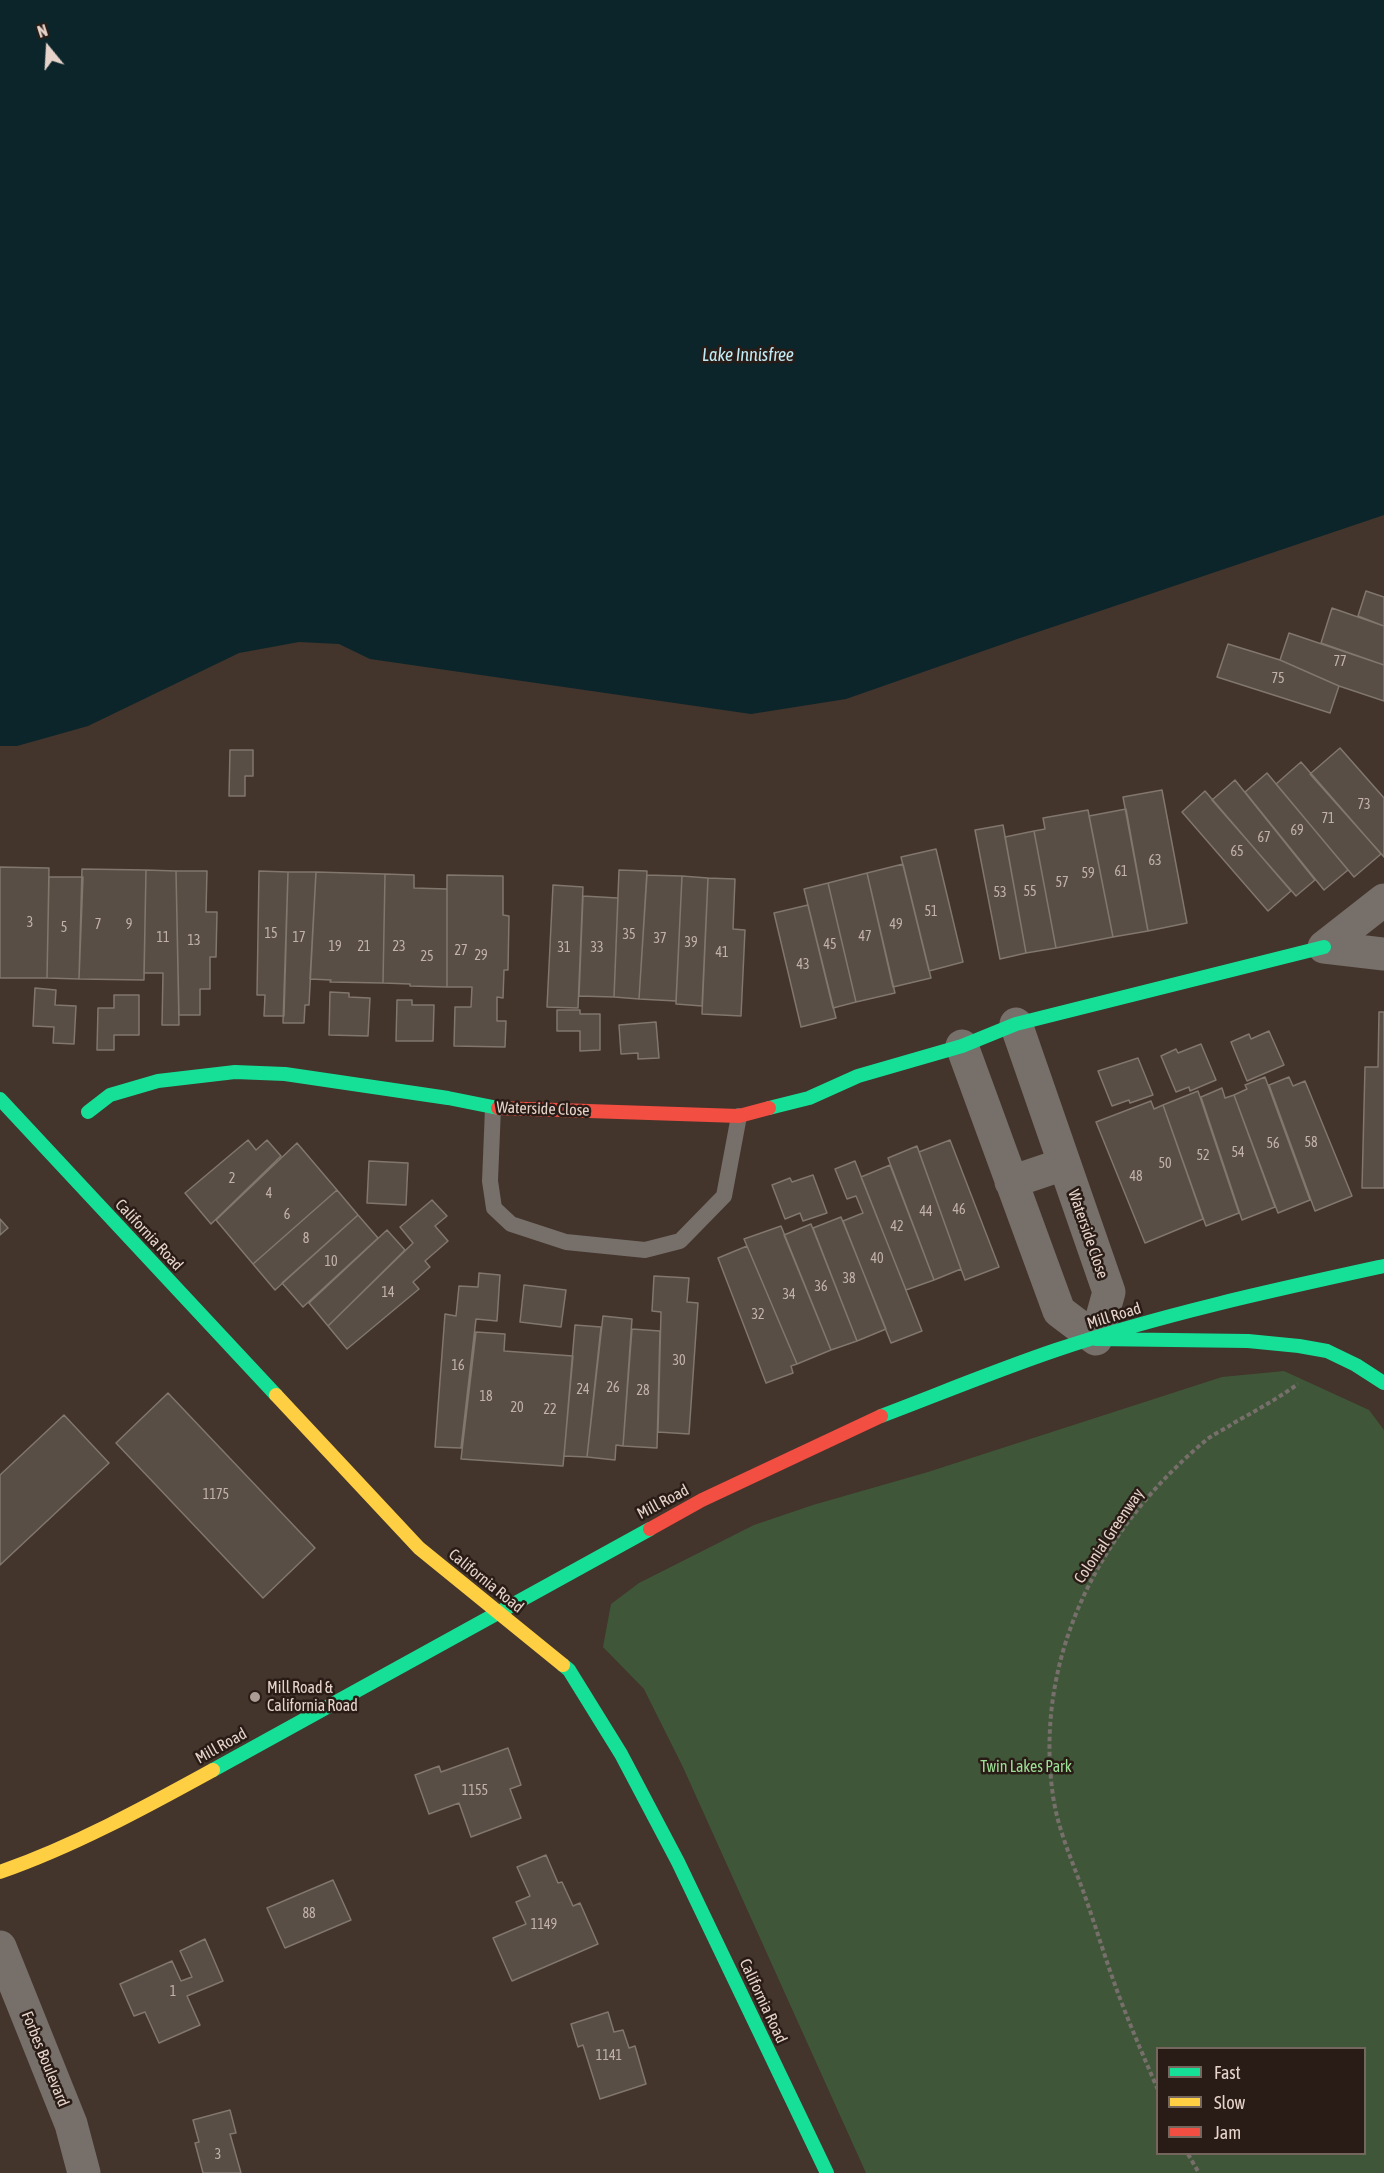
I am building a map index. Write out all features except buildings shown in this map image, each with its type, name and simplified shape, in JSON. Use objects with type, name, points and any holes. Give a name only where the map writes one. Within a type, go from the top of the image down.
[{"type":"main road","name":"Waterside Close","points":[[88,1112],[110,1095],[158,1081],[235,1072],[285,1074],[448,1098],[493,1108],[739,1116],[808,1098],[858,1076],[962,1046],[1016,1024],[1324,947]]},
{"type":"main road","name":"California Road","points":[[0,1099],[419,1548],[569,1670],[621,1754],[709,1924],[827,2173]]},
{"type":"main road","name":"Mill Road","points":[[0,1872],[46,1856],[156,1801],[702,1500],[870,1420],[1057,1350],[1096,1338],[1246,1296],[1384,1266]]},
{"type":"main road","points":[[1096,1338],[1248,1341],[1299,1346],[1327,1351],[1356,1365],[1384,1383]]},
{"type":"street","name":"Waterside Close","points":[[1324,947],[1384,900]]},
{"type":"street","name":"Waterside Close","points":[[1324,947],[1384,954]]},
{"type":"street","name":"Waterside Close","points":[[1016,1024],[1109,1292],[1096,1338]]},
{"type":"street","points":[[962,1046],[1059,1311],[1096,1338]]},
{"type":"street","points":[[1011,1182],[1064,1164]]},
{"type":"street","name":"Forbes Boulevard","points":[[0,1947],[72,2124],[84,2173]]},
{"type":"lane","points":[[493,1108],[490,1181],[494,1208],[512,1224],[566,1242],[645,1250],[680,1241],[723,1196],[739,1116]]},
{"type":"path","name":"Colonial Greenway","points":[[1156,2085],[1116,1987],[1066,1848],[1053,1797],[1048,1741],[1056,1678],[1070,1626],[1087,1589],[1102,1562],[1145,1499],[1207,1440],[1302,1381]]},
{"type":"path","points":[[1189,2155],[1199,2173]]},
{"type":"green space","name":"Twin Lakes Park","points":[[1284,1371],[1369,1410],[1384,1430],[1384,2173],[866,2173],[682,1765],[644,1689],[603,1647],[611,1604],[639,1583],[754,1525],[813,1505],[928,1472],[1222,1377]]},
{"type":"water","name":"Lake Innisfree","points":[[0,0],[1384,0],[1384,515],[846,699],[751,714],[370,659],[339,644],[299,642],[239,653],[88,726],[17,746],[0,746]]},
{"type":"traffic: fast","points":[[769,1108],[809,1098],[858,1076],[962,1046],[1016,1024],[1324,947]]},
{"type":"traffic: fast","points":[[88,1112],[110,1095],[158,1081],[235,1072],[285,1074],[448,1098],[498,1108]]},
{"type":"traffic: fast","points":[[0,1099],[276,1395]]},
{"type":"traffic: fast","points":[[881,1416],[1096,1337],[1219,1304],[1384,1266]]},
{"type":"traffic: fast","points":[[1096,1339],[1248,1341],[1299,1346],[1327,1351],[1356,1365],[1384,1383]]},
{"type":"traffic: fast","points":[[213,1770],[650,1529]]},
{"type":"traffic: fast","points":[[563,1665],[569,1670],[621,1754],[678,1862],[827,2173]]},
{"type":"traffic: slow","points":[[276,1395],[419,1548],[563,1665]]},
{"type":"traffic: slow","points":[[0,1872],[82,1838],[213,1770]]},
{"type":"traffic: jam","points":[[498,1108],[739,1116],[769,1108]]},
{"type":"traffic: jam","points":[[650,1529],[702,1500],[881,1416]]},
{"type":"place","name":"Mill Road & California Road","points":[[255,1697]]}]
